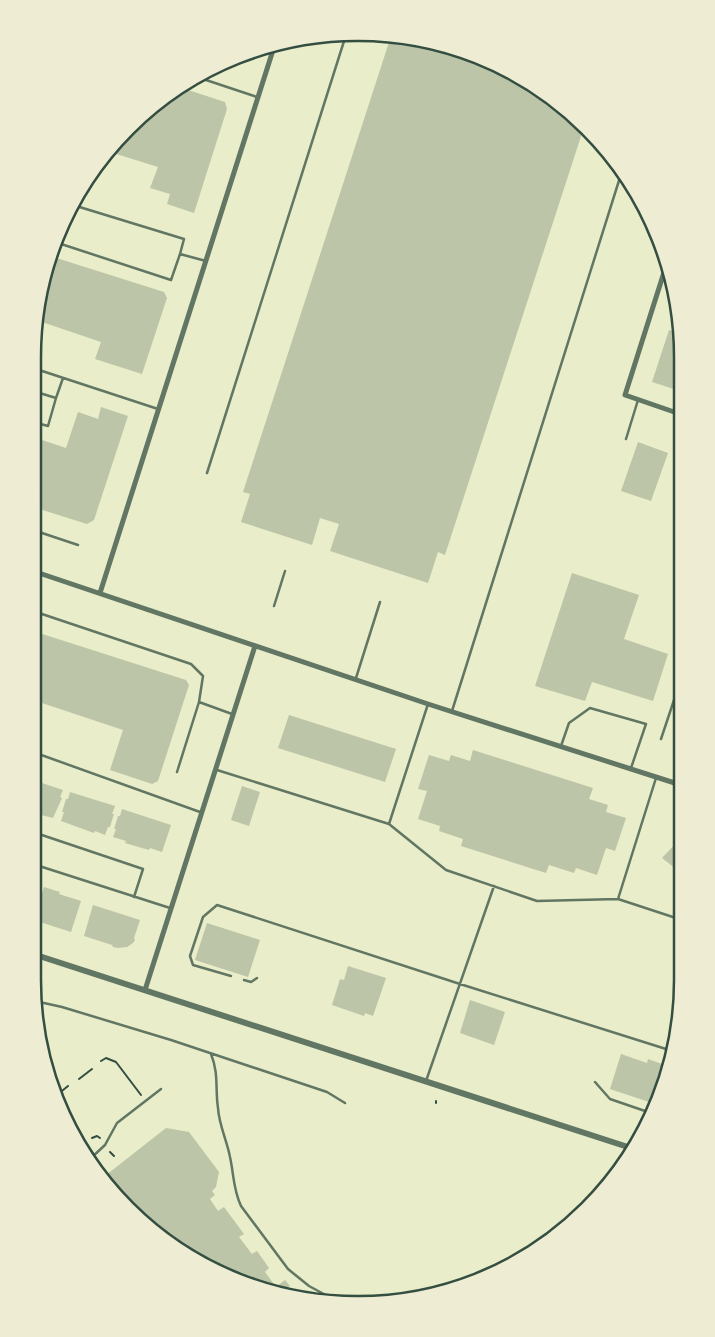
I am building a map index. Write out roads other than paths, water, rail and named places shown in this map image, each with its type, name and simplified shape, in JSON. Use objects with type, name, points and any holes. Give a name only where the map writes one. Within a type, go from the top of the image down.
[{"type":"street","points":[[100,593],[272,53]]},
{"type":"street","points":[[663,277],[625,395],[674,412]]},
{"type":"street","points":[[41,574],[452,712],[674,782]]},
{"type":"street","points":[[145,990],[255,646]]},
{"type":"street","points":[[41,957],[626,1146]]},
{"type":"lane","points":[[207,473],[345,42]]},
{"type":"lane","points":[[206,80],[258,97]]},
{"type":"lane","points":[[452,712],[619,181]]},
{"type":"lane","points":[[62,244],[171,280],[184,240],[80,207]]},
{"type":"lane","points":[[180,254],[206,261]]},
{"type":"lane","points":[[41,371],[158,409]]},
{"type":"lane","points":[[41,424],[48,426],[63,378]]},
{"type":"lane","points":[[41,393],[56,398]]},
{"type":"lane","points":[[626,439],[638,400]]},
{"type":"lane","points":[[41,533],[78,545]]},
{"type":"lane","points":[[274,606],[285,571]]},
{"type":"lane","points":[[355,680],[380,602]]},
{"type":"lane","points":[[41,614],[192,664],[203,676],[199,702],[177,772]]},
{"type":"lane","points":[[661,738],[674,700]]},
{"type":"lane","points":[[199,702],[233,714]]},
{"type":"lane","points":[[389,824],[428,704]]},
{"type":"lane","points":[[561,746],[569,723],[590,708],[646,724],[631,768]]},
{"type":"lane","points":[[41,755],[202,812]]},
{"type":"lane","points":[[216,769],[389,824],[446,870],[537,901],[618,899],[674,917]]},
{"type":"lane","points":[[618,899],[657,776]]},
{"type":"lane","points":[[41,835],[143,868],[134,896]]},
{"type":"lane","points":[[41,867],[171,909]]},
{"type":"lane","points":[[426,1082],[494,886]]},
{"type":"lane","points":[[231,976],[193,965],[190,956],[203,917],[217,904],[666,1050]]},
{"type":"lane","points":[[244,980],[251,982],[257,978]]},
{"type":"lane","points":[[42,1003],[62,1007],[211,1054],[327,1092],[345,1102]]},
{"type":"lane","points":[[211,1054],[217,1075],[218,1112],[230,1157],[236,1196],[240,1206],[288,1270],[304,1283],[323,1294]]},
{"type":"lane","points":[[595,1082],[610,1099],[645,1111]]},
{"type":"lane","points":[[95,1155],[105,1145],[118,1123],[161,1089]]}]
